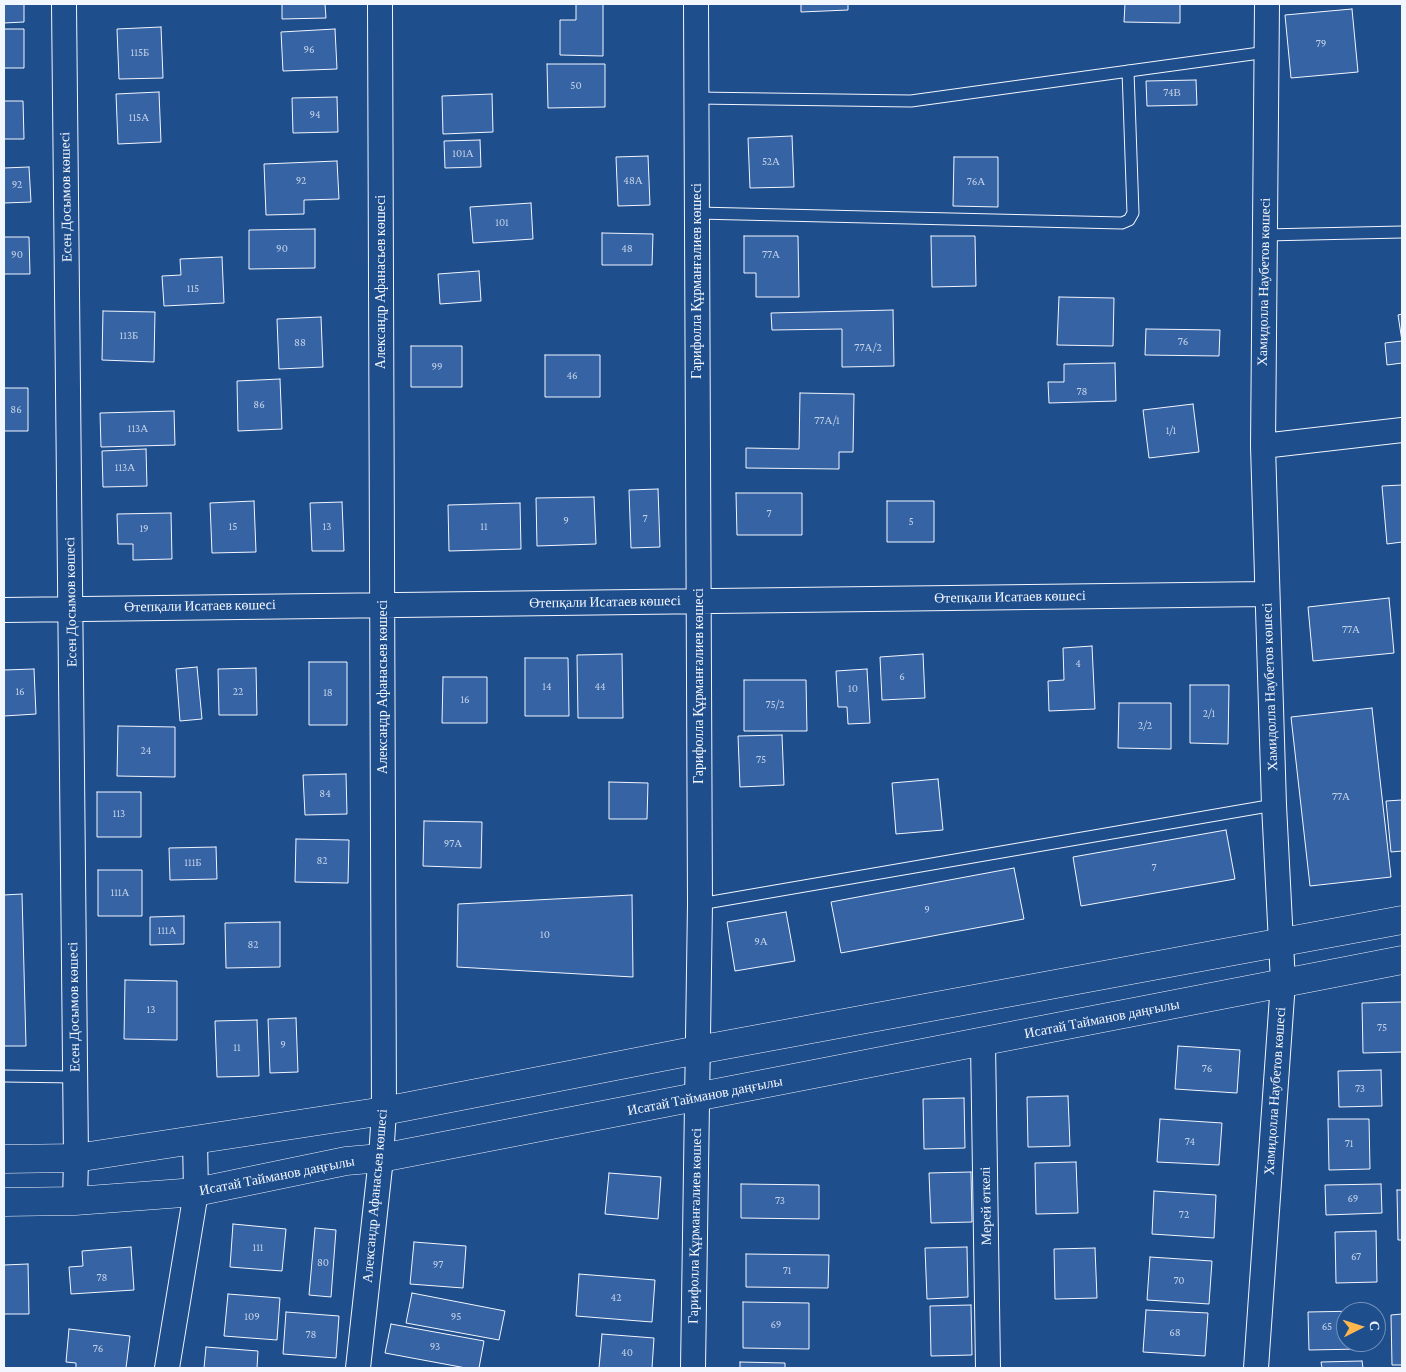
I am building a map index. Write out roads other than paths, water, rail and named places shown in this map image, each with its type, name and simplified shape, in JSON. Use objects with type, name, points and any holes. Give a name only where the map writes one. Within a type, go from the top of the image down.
[{"type":"main road","points":[[4,1159],[76,1158],[384,1111],[698,1050],[1402,920]]},
{"type":"main road","name":"Исатай Тайманов даңғылы","points":[[4,1202],[74,1201],[196,1192],[346,1161],[381,1158],[983,1043],[1282,982],[1402,960]]},
{"type":"street","name":"Есен Досымов көшесі","points":[[64,4],[76,1158],[74,1201]]},
{"type":"street","name":"Александр Афанасьев көшесі","points":[[358,1368],[381,1158],[384,1111],[380,4]]},
{"type":"street","name":"Гарифолла Құрманғалиев көшесі","points":[[693,1368],[700,904],[696,4]]},
{"type":"street","name":"Хамидолла Наубетов көшесі","points":[[1256,1368],[1282,982],[1282,942],[1274,805],[1266,594],[1263,446],[1267,4]]},
{"type":"street","points":[[1263,446],[1402,430]]},
{"type":"street","name":"Өтепқали Исатаев көшесі","points":[[4,610],[1266,594]]},
{"type":"street","name":"Мерей өткелі","points":[[983,1043],[988,1368]]},
{"type":"street","points":[[166,1368],[196,1192],[195,1141]]},
{"type":"lane","points":[[697,98],[910,101],[1267,52]]},
{"type":"lane","points":[[697,213],[1122,223],[1129,220],[1133,213],[1128,71]]},
{"type":"lane","points":[[1265,235],[1402,232]]},
{"type":"lane","points":[[700,904],[1274,805]]},
{"type":"lane","points":[[4,1076],[75,1077]]}]
